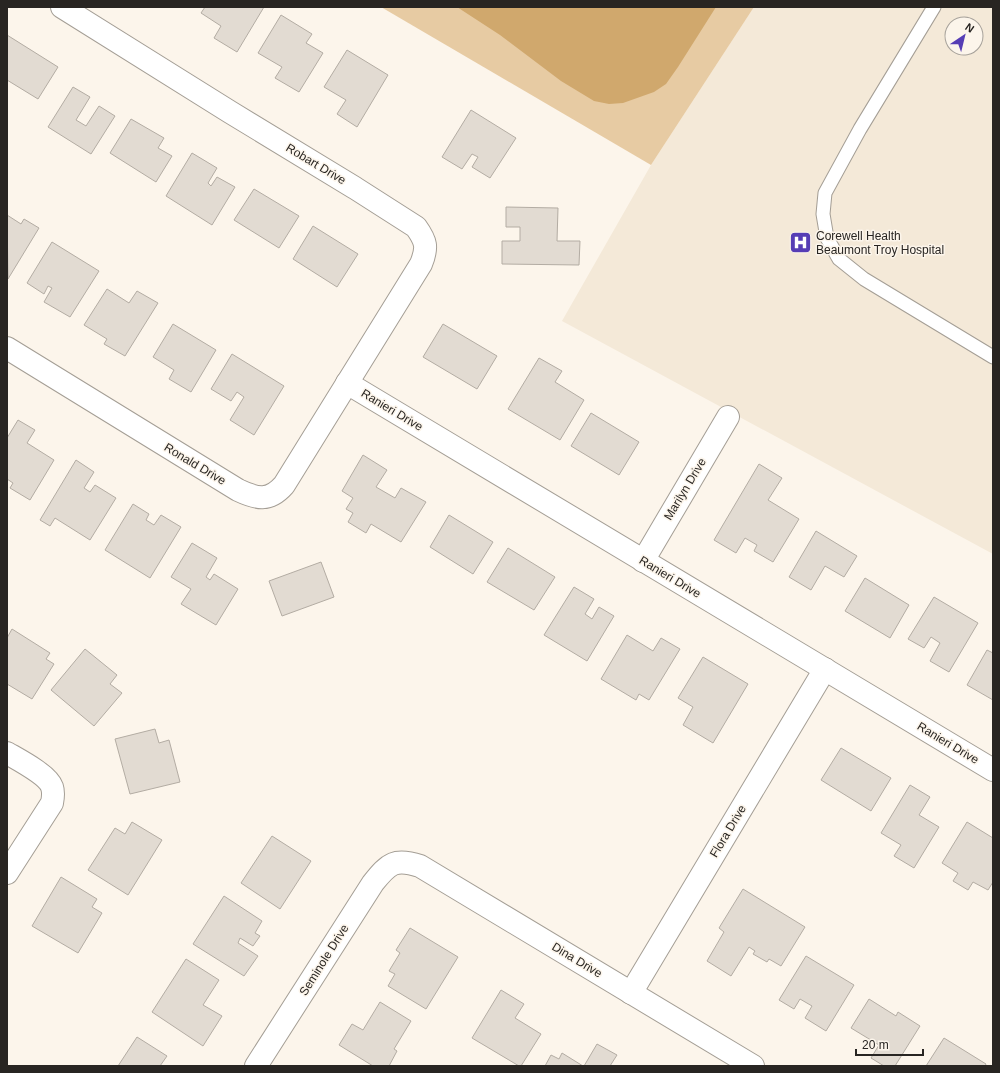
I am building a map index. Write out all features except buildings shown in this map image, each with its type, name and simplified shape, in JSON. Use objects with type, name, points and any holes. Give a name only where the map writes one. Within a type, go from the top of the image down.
[{"type":"street","name":"Robart Drive","points":[[62,7],[416,227],[422,236],[425,245],[425,254],[421,264],[347,383]]},
{"type":"street","name":"Ronald Drive","points":[[7,348],[200,467],[238,490],[253,497],[265,497],[277,492],[284,485],[347,383]]},
{"type":"street","name":"Ranieri Drive","points":[[347,383],[993,770]]},
{"type":"street","name":"Marilyn Drive","points":[[642,560],[728,417]]},
{"type":"street","name":"Flora Drive","points":[[631,993],[825,669]]},
{"type":"street","points":[[7,753],[39,773],[52,786],[54,794],[52,803],[7,873]]},
{"type":"street","name":"Dina Drive","points":[[399,862],[420,866],[753,1066]]},
{"type":"street","name":"Seminole Drive","points":[[256,1066],[373,883],[384,868],[399,862]]},
{"type":"lane","points":[[934,7],[864,122],[825,193],[823,214],[827,238],[839,259],[864,279],[993,357]]},
{"type":"shaded area","points":[[381,7],[754,7],[651,165]]},
{"type":"shaded area","points":[[457,7],[716,7],[666,84],[654,92],[623,103],[609,104],[594,101],[561,81],[500,35]]},
{"type":"shaded area","name":"Corewell Health Beaumont Troy Hospital","points":[[754,7],[993,7],[993,554],[562,321],[651,165]]},
{"type":"place","name":"Corewell Health Beaumont Troy Hospital","points":[[800,243]]}]
